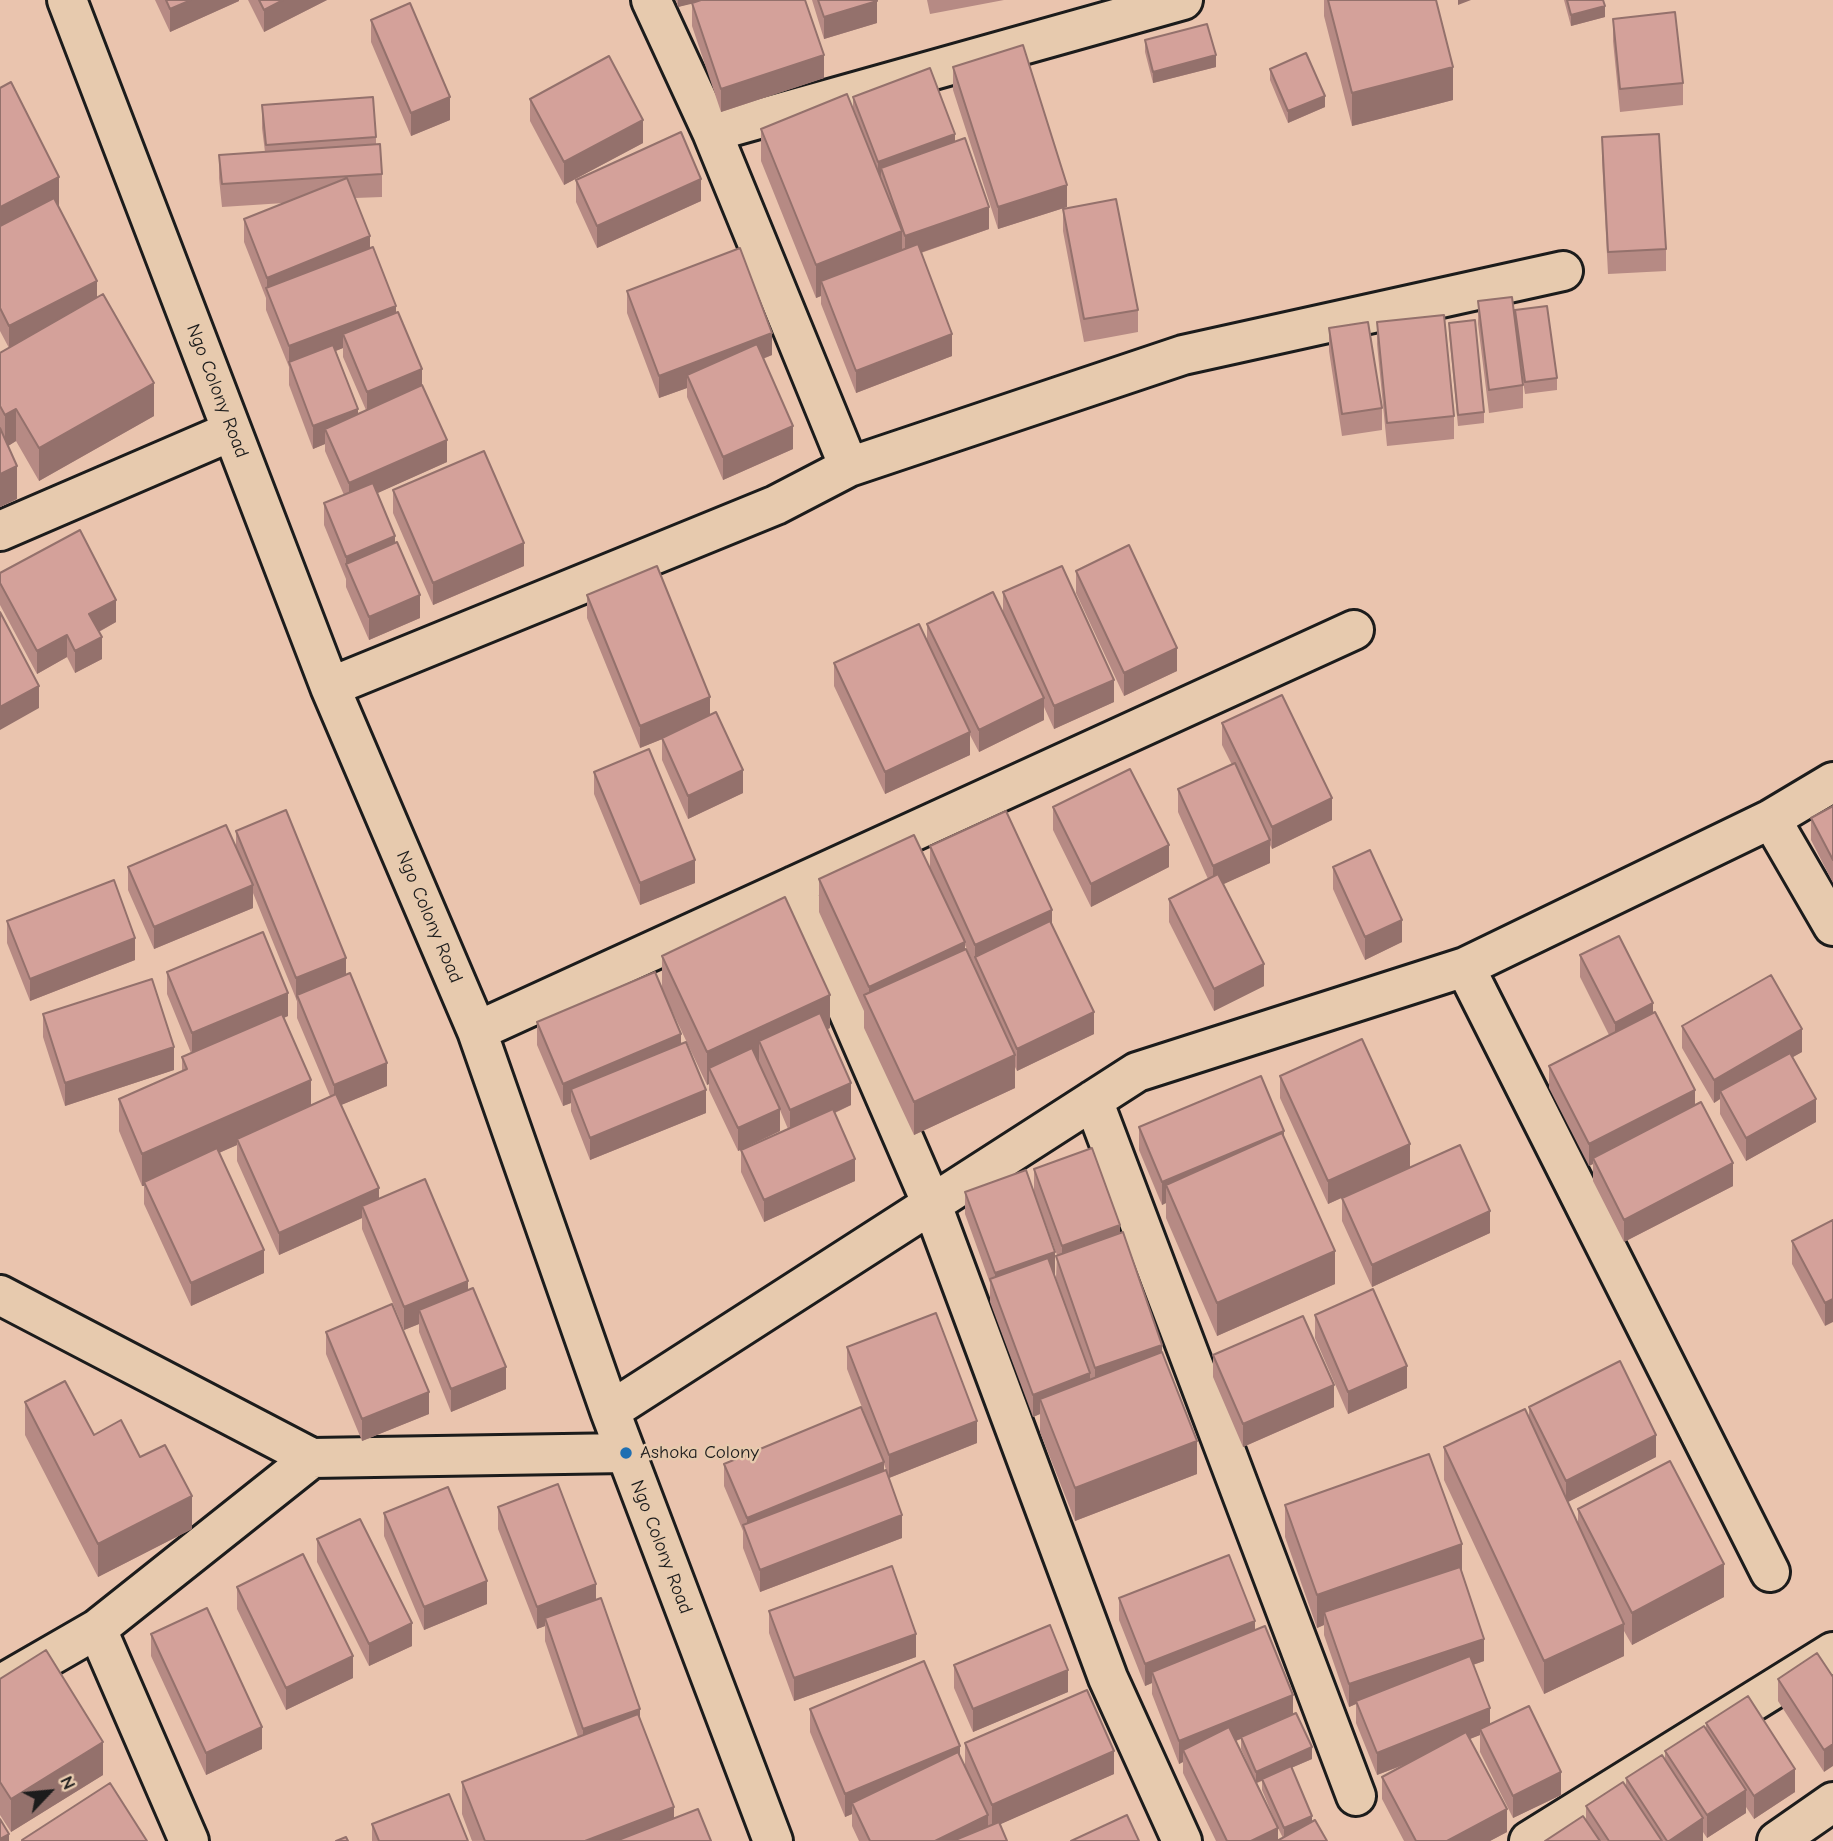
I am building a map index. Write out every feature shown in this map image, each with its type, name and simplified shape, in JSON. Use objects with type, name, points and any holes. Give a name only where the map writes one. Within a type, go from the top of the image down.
[{"type":"street","name":"Ngo Colony Road","points":[[67,0],[330,687],[477,1031],[610,1411],[773,1841]]},
{"type":"street","points":[[651,0],[712,132],[849,467]]},
{"type":"street","points":[[712,132],[1183,0]]},
{"type":"street","points":[[330,687],[776,505],[849,467],[1184,355],[1563,271]]},
{"type":"street","points":[[0,531],[232,431]]},
{"type":"street","points":[[477,1031],[1354,630]]},
{"type":"street","points":[[610,1411],[1137,1072],[1465,967],[1772,818],[1833,782]]},
{"type":"street","points":[[1772,818],[1833,926]]},
{"type":"street","points":[[794,886],[932,1202],[1108,1678],[1182,1841]]},
{"type":"street","points":[[1465,967],[1770,1572]]},
{"type":"street","points":[[1093,1100],[1356,1796]]},
{"type":"street","points":[[0,1295],[312,1458],[626,1454]]},
{"type":"street","points":[[0,1685],[97,1629],[312,1458]]},
{"type":"street","points":[[97,1629],[189,1841]]},
{"type":"street","points":[[1529,1841],[1833,1652]]},
{"type":"street","points":[[1777,1841],[1833,1802]]},
{"type":"building","points":[[166,0],[191,0],[170,9]]},
{"type":"building","points":[[259,0],[283,0],[264,10]]},
{"type":"building","points":[[701,0],[805,0],[824,55],[721,89],[692,3]]},
{"type":"building","points":[[818,0],[877,0],[877,1],[824,17]]},
{"type":"building","points":[[1328,0],[1436,0],[1453,67],[1352,93]]},
{"type":"building","points":[[1567,0],[1603,0],[1605,6],[1571,15]]},
{"type":"building","points":[[410,3],[450,97],[411,113],[371,20]]},
{"type":"building","points":[[1675,12],[1683,83],[1620,89],[1613,19]]},
{"type":"building","points":[[1207,24],[1216,55],[1153,72],[1145,40]]},
{"type":"building","points":[[1023,45],[1067,185],[998,207],[953,67]]},
{"type":"building","points":[[1306,53],[1325,96],[1288,111],[1270,69]]},
{"type":"building","points":[[609,56],[643,120],[564,162],[530,99]]},
{"type":"building","points":[[930,68],[955,134],[878,162],[853,97]]},
{"type":"building","points":[[11,82],[59,177],[0,207],[0,88]]},
{"type":"building","points":[[847,94],[902,231],[816,265],[761,129]]},
{"type":"building","points":[[373,97],[376,137],[266,145],[262,105]]},
{"type":"building","points":[[681,132],[701,179],[597,226],[576,180]]},
{"type":"building","points":[[1659,134],[1666,249],[1608,252],[1602,137]]},
{"type":"building","points":[[965,138],[989,207],[905,236],[881,168]]},
{"type":"building","points":[[380,144],[382,174],[222,184],[219,155]]},
{"type":"building","points":[[347,178],[370,236],[267,278],[244,219]]},
{"type":"building","points":[[54,198],[97,281],[9,326],[0,308],[0,226]]},
{"type":"building","points":[[1116,199],[1138,310],[1084,319],[1063,209]]},
{"type":"building","points":[[918,244],[952,334],[856,371],[821,281]]},
{"type":"building","points":[[373,247],[396,306],[289,346],[266,288]]},
{"type":"building","points":[[740,248],[772,333],[659,376],[627,291]]},
{"type":"building","points":[[103,294],[154,383],[39,448],[16,409],[5,415],[0,406],[0,353]]},
{"type":"building","points":[[1512,297],[1523,385],[1489,390],[1478,301]]},
{"type":"building","points":[[1547,306],[1557,378],[1525,382],[1515,310]]},
{"type":"building","points":[[398,312],[422,369],[367,392],[343,334]]},
{"type":"building","points":[[1444,315],[1454,416],[1387,423],[1377,322]]},
{"type":"building","points":[[1475,320],[1484,412],[1458,415],[1449,323]]},
{"type":"building","points":[[1368,322],[1382,408],[1342,414],[1329,328]]},
{"type":"building","points":[[757,344],[793,426],[723,457],[687,375]]},
{"type":"building","points":[[333,345],[358,409],[313,426],[289,362]]},
{"type":"building","points":[[422,385],[447,440],[349,483],[325,429]]},
{"type":"building","points":[[0,428],[17,466],[0,474]]},
{"type":"building","points":[[484,451],[524,543],[433,583],[393,490]]},
{"type":"building","points":[[373,483],[395,536],[346,557],[324,503]]},
{"type":"building","points":[[80,530],[116,600],[89,614],[102,637],[75,651],[67,635],[37,651],[0,583],[0,573]]},
{"type":"building","points":[[397,542],[420,595],[369,617],[346,564]]},
{"type":"building","points":[[1129,545],[1177,648],[1124,673],[1076,571]]},
{"type":"building","points":[[657,566],[710,697],[640,726],[587,595]]},
{"type":"building","points":[[1062,566],[1114,680],[1054,706],[1003,592]]},
{"type":"building","points":[[993,592],[1044,698],[979,730],[927,624]]},
{"type":"building","points":[[0,612],[39,686],[0,707]]},
{"type":"building","points":[[919,624],[970,732],[885,772],[834,663]]},
{"type":"building","points":[[1282,695],[1332,798],[1272,827],[1222,723]]},
{"type":"building","points":[[716,712],[743,770],[688,796],[662,738]]},
{"type":"building","points":[[649,749],[695,860],[640,883],[594,772]]},
{"type":"building","points":[[1235,763],[1270,840],[1213,866],[1178,789]]},
{"type":"building","points":[[1130,769],[1169,845],[1091,884],[1053,807]]},
{"type":"building","points":[[1833,806],[1833,860],[1811,818]]},
{"type":"building","points":[[286,810],[346,958],[296,978],[236,831]]},
{"type":"building","points":[[1006,811],[1052,910],[975,945],[930,846]]},
{"type":"building","points":[[226,825],[253,885],[154,927],[128,867]]},
{"type":"building","points":[[914,835],[965,942],[869,987],[819,879]]},
{"type":"building","points":[[1370,850],[1402,920],[1365,937],[1333,867]]},
{"type":"building","points":[[1218,874],[1264,964],[1214,989],[1169,899]]},
{"type":"building","points":[[114,880],[135,938],[30,979],[7,921]]},
{"type":"building","points":[[785,897],[830,995],[707,1052],[662,956]]},
{"type":"building","points":[[1050,921],[1094,1012],[1017,1049],[975,957]]},
{"type":"building","points":[[263,932],[288,993],[192,1033],[167,972]]},
{"type":"building","points":[[1619,936],[1653,1003],[1615,1023],[1580,955]]},
{"type":"building","points":[[966,949],[1015,1055],[914,1102],[864,995]]},
{"type":"building","points":[[655,972],[681,1034],[563,1084],[537,1022]]},
{"type":"building","points":[[350,973],[387,1063],[334,1085],[297,995]]},
{"type":"building","points":[[1771,975],[1802,1029],[1714,1080],[1682,1026]]},
{"type":"building","points":[[152,979],[174,1047],[65,1083],[43,1014]]},
{"type":"building","points":[[1655,1012],[1695,1090],[1589,1144],[1549,1066]]},
{"type":"building","points":[[820,1013],[851,1083],[790,1110],[759,1041]]},
{"type":"building","points":[[282,1014],[311,1080],[142,1154],[119,1099],[187,1069],[182,1057]]},
{"type":"building","points":[[1362,1039],[1410,1144],[1328,1181],[1280,1076]]},
{"type":"building","points":[[686,1042],[706,1090],[590,1138],[571,1089]]},
{"type":"building","points":[[752,1048],[780,1109],[738,1128],[709,1068]]},
{"type":"building","points":[[1790,1053],[1816,1099],[1746,1138],[1720,1091]]},
{"type":"building","points":[[1261,1076],[1284,1131],[1162,1182],[1139,1127]]},
{"type":"building","points":[[336,1094],[379,1188],[279,1233],[237,1139]]},
{"type":"building","points":[[1701,1102],[1733,1163],[1624,1220],[1593,1158]]},
{"type":"building","points":[[833,1109],[855,1159],[764,1200],[741,1150]]},
{"type":"building","points":[[1282,1133],[1335,1251],[1217,1303],[1166,1185]]},
{"type":"building","points":[[1460,1145],[1490,1211],[1372,1265],[1342,1198]]},
{"type":"building","points":[[217,1148],[264,1250],[191,1283],[144,1182]]},
{"type":"building","points":[[1092,1148],[1120,1225],[1062,1246],[1034,1169]]},
{"type":"building","points":[[1026,1170],[1055,1252],[995,1273],[965,1192]]},
{"type":"building","points":[[425,1179],[468,1281],[404,1307],[362,1206]]},
{"type":"building","points":[[1833,1220],[1833,1299],[1825,1303],[1792,1241]]},
{"type":"building","points":[[1123,1232],[1162,1345],[1095,1368],[1056,1256]]},
{"type":"building","points":[[1048,1258],[1090,1373],[1033,1395],[990,1279]]},
{"type":"building","points":[[473,1288],[506,1367],[451,1389],[419,1310]]},
{"type":"building","points":[[1373,1289],[1407,1366],[1348,1392],[1315,1315]]},
{"type":"building","points":[[392,1304],[429,1392],[362,1419],[326,1332]]},
{"type":"building","points":[[936,1313],[977,1421],[889,1455],[847,1347]]},
{"type":"building","points":[[1303,1316],[1334,1385],[1243,1424],[1213,1355]]},
{"type":"building","points":[[1162,1352],[1197,1441],[1075,1488],[1040,1399]]},
{"type":"building","points":[[1620,1361],[1656,1435],[1566,1481],[1529,1407]]},
{"type":"building","points":[[65,1381],[94,1435],[121,1420],[140,1457],[165,1445],[192,1496],[98,1544],[25,1402]]},
{"type":"building","points":[[861,1407],[884,1462],[747,1518],[724,1464]]},
{"type":"building","points":[[1525,1409],[1624,1624],[1544,1661],[1444,1447]]},
{"type":"building","points":[[1429,1454],[1462,1544],[1317,1595],[1285,1505]]},
{"type":"building","points":[[1670,1461],[1724,1564],[1632,1613],[1578,1509]]},
{"type":"building","points":[[886,1470],[902,1515],[760,1570],[743,1525]]},
{"type":"building","points":[[558,1484],[596,1584],[537,1607],[498,1507]]},
{"type":"building","points":[[448,1487],[487,1581],[424,1607],[384,1513]]},
{"type":"building","points":[[360,1519],[412,1623],[369,1644],[317,1539]]},
{"type":"building","points":[[303,1554],[353,1656],[286,1688],[237,1587]]},
{"type":"building","points":[[1229,1555],[1255,1621],[1145,1664],[1119,1598]]},
{"type":"building","points":[[892,1566],[916,1634],[794,1678],[769,1611]]},
{"type":"building","points":[[1460,1567],[1484,1639],[1349,1684],[1324,1612]]},
{"type":"building","points":[[601,1598],[640,1709],[583,1729],[545,1618]]},
{"type":"building","points":[[207,1608],[262,1727],[206,1753],[151,1634]]},
{"type":"building","points":[[1050,1625],[1068,1670],[973,1709],[954,1665]]},
{"type":"building","points":[[1265,1626],[1293,1695],[1179,1741],[1152,1672]]},
{"type":"building","points":[[46,1650],[103,1742],[11,1799],[0,1782],[0,1679]]},
{"type":"building","points":[[1817,1653],[1833,1677],[1833,1744],[1824,1750],[1778,1679]]},
{"type":"building","points":[[1470,1656],[1490,1708],[1377,1753],[1356,1701]]},
{"type":"building","points":[[924,1661],[960,1746],[845,1794],[810,1709]]},
{"type":"building","points":[[1087,1690],[1114,1751],[992,1805],[965,1743]]},
{"type":"building","points":[[1748,1696],[1795,1769],[1754,1796],[1706,1723]]},
{"type":"building","points":[[1529,1706],[1561,1772],[1513,1796],[1480,1729]]},
{"type":"building","points":[[1296,1713],[1312,1747],[1256,1772],[1241,1737]]},
{"type":"building","points":[[638,1714],[674,1807],[585,1841],[485,1841],[462,1782]]},
{"type":"building","points":[[1704,1726],[1746,1790],[1707,1815],[1665,1751]]},
{"type":"building","points":[[1229,1727],[1278,1828],[1251,1841],[1227,1841],[1183,1750]]},
{"type":"building","points":[[1466,1732],[1507,1809],[1447,1841],[1416,1841],[1382,1777]]},
{"type":"building","points":[[958,1752],[988,1815],[935,1841],[870,1841],[852,1803]]},
{"type":"building","points":[[1662,1755],[1703,1818],[1669,1841],[1626,1778]]},
{"type":"building","points":[[1291,1766],[1312,1816],[1284,1828],[1262,1779]]},
{"type":"building","points":[[1623,1782],[1662,1841],[1609,1841],[1586,1806]]},
{"type":"building","points":[[110,1783],[147,1841],[22,1841],[22,1840]]},
{"type":"building","points":[[449,1794],[468,1841],[379,1841],[372,1824]]},
{"type":"building","points":[[698,1809],[711,1841],[616,1841]]},
{"type":"building","points":[[1127,1815],[1139,1841],[1071,1841]]},
{"type":"building","points":[[1583,1816],[1600,1841],[1545,1841]]},
{"type":"building","points":[[0,1819],[9,1834],[0,1839]]},
{"type":"building","points":[[1315,1820],[1327,1841],[1277,1841]]},
{"type":"building","points":[[999,1822],[1007,1841],[953,1841]]},
{"type":"place","name":"Ashoka Colony","points":[[626,1453]]}]
